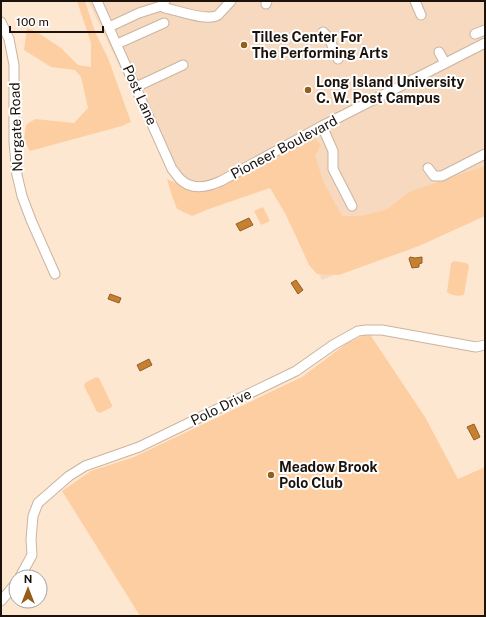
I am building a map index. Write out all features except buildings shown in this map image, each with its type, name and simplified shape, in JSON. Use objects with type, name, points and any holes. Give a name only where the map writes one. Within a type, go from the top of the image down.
[{"type":"street","name":"Post Lane","points":[[98,1],[172,169],[180,180],[188,184]]},
{"type":"street","points":[[109,27],[163,4],[165,8],[203,17],[211,17],[217,15],[231,1]]},
{"type":"street","points":[[415,1],[421,15]]},
{"type":"street","name":"Norgate Road","points":[[1,22],[9,38],[14,65],[14,142],[17,175],[22,196],[31,220],[55,274]]},
{"type":"street","points":[[117,44],[164,23]]},
{"type":"street","points":[[475,34],[485,30]]},
{"type":"street","points":[[323,32],[330,38],[338,59]]},
{"type":"street","name":"Pioneer Boulevard","points":[[188,184],[199,187],[211,186],[322,126],[485,43]]},
{"type":"street","points":[[439,52],[445,63]]},
{"type":"street","points":[[136,87],[183,65]]},
{"type":"street","points":[[322,126],[333,151],[333,169],[352,206]]},
{"type":"street","points":[[428,168],[434,176],[442,176],[485,154]]},
{"type":"street","name":"Polo Drive","points":[[24,569],[32,555],[32,523],[35,508],[38,503],[69,476],[85,466],[139,447],[296,371],[334,345],[358,332],[366,330],[382,330],[476,347],[485,345]]},
{"type":"street","points":[[1,601],[8,593]]},
{"type":"shaded area","points":[[77,1],[85,1],[95,32],[108,58],[131,122],[122,126],[30,151],[24,140],[26,125],[35,119],[74,123],[88,108],[81,77],[75,70],[51,67],[24,50],[27,28],[37,32],[61,48],[78,65],[91,67],[91,43]]},
{"type":"shaded area","name":"Long Island University C. W. Post Campus","points":[[88,1],[485,1],[485,213],[322,280],[270,180],[192,216]]},
{"type":"shaded area","points":[[314,138],[321,145],[315,156],[323,181],[342,216],[361,216],[386,210],[409,192],[485,166],[485,216],[419,246],[339,275],[317,274],[309,265],[286,215],[270,188],[192,216],[177,209],[167,179],[192,190],[216,190],[265,162]]},
{"type":"shaded area","points":[[263,207],[270,221],[261,225],[254,211]]},
{"type":"shaded area","points":[[249,218],[253,225],[240,231],[236,224]]},
{"type":"shaded area","points":[[410,257],[422,257],[422,263],[419,264],[419,267],[412,268],[409,259]]},
{"type":"shaded area","points":[[454,261],[469,265],[464,295],[462,296],[447,292],[451,263]]},
{"type":"shaded area","points":[[296,280],[303,290],[298,294],[291,283]]},
{"type":"shaded area","points":[[110,294],[121,298],[119,303],[108,299]]},
{"type":"shaded area","name":"Meadow Brook Polo Club","points":[[369,333],[425,417],[458,479],[485,467],[485,616],[140,616],[62,491],[91,471],[134,457],[302,377],[347,343]]},
{"type":"shaded area","points":[[149,359],[152,365],[140,371],[137,365]]},
{"type":"shaded area","points":[[96,377],[99,378],[112,405],[112,407],[100,413],[97,412],[84,386],[85,383]]},
{"type":"shaded area","points":[[474,424],[480,437],[474,440],[467,427]]},
{"type":"place","name":"Tilles Center For The Performing Arts","points":[[244,45]]},
{"type":"place","name":"Long Island University C. W. Post Campus","points":[[308,90]]},
{"type":"place","name":"Meadow Brook Polo Club","points":[[271,475]]}]
